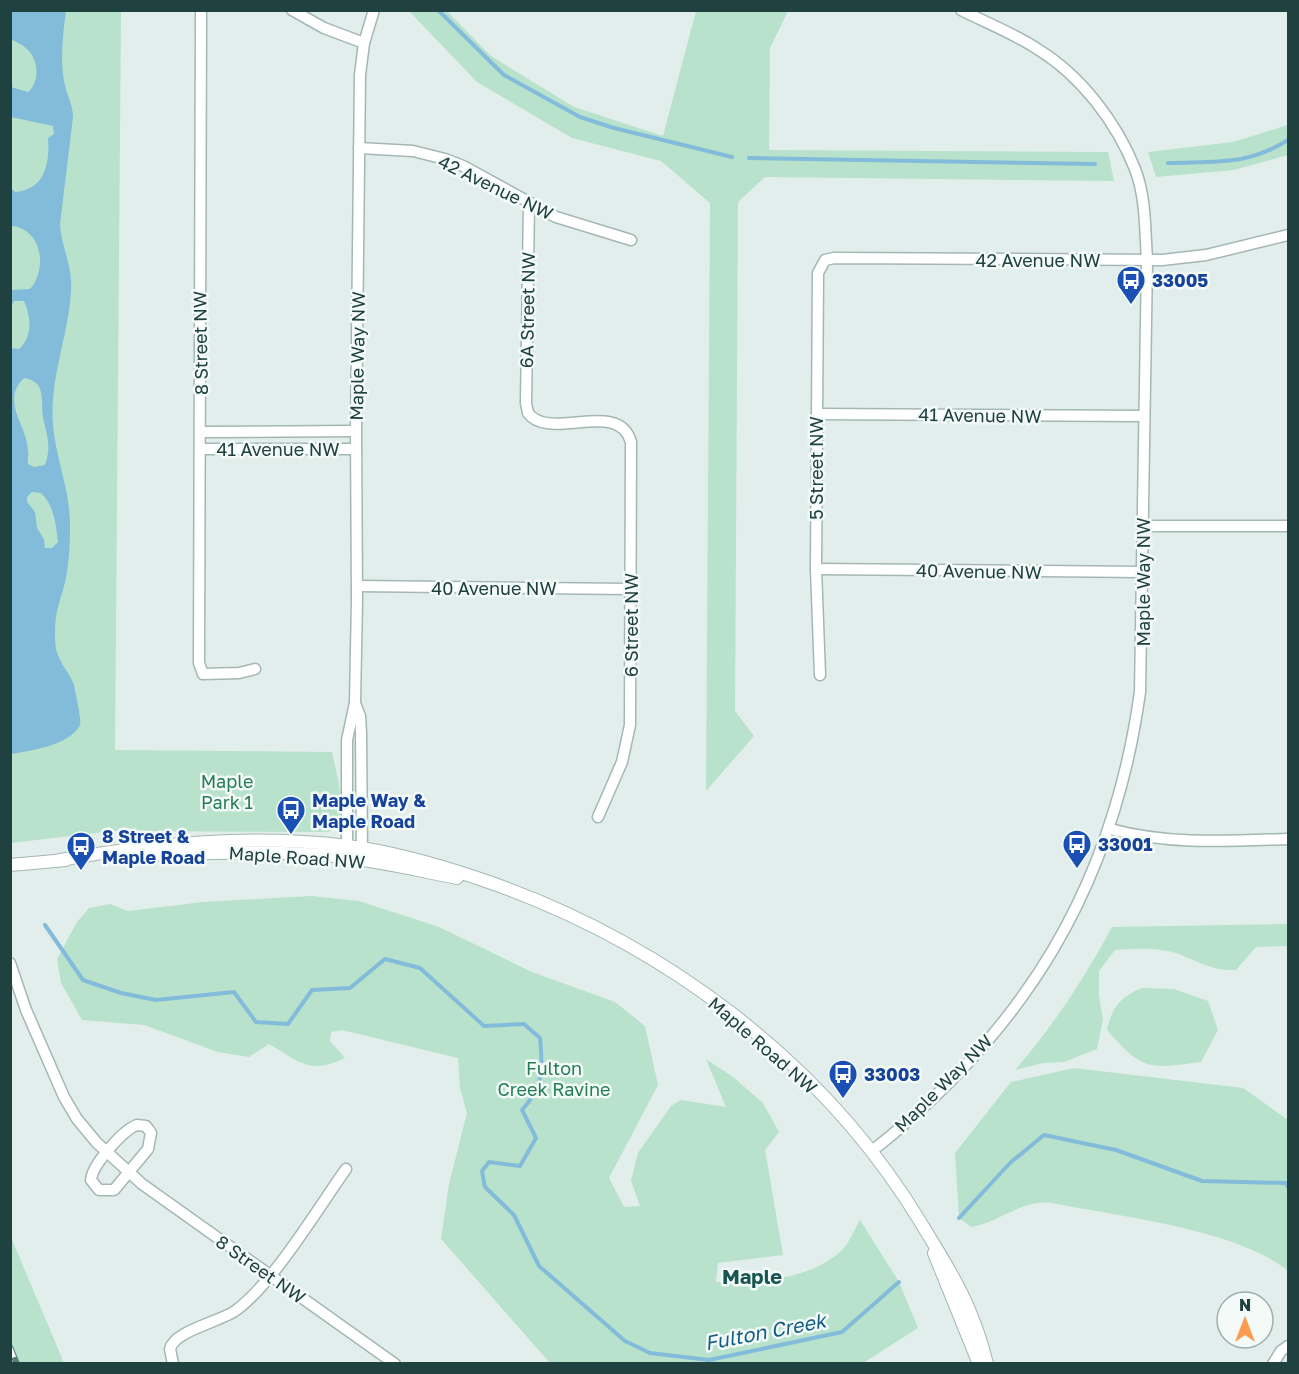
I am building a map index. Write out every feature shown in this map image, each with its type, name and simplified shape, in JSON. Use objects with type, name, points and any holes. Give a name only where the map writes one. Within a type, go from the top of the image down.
[{"type":"street","name":"8 Street NW","points":[[201,10],[199,663],[203,674],[239,673],[255,669]]},
{"type":"street","points":[[292,10],[324,28],[364,43]]},
{"type":"street","name":"Maple Way NW","points":[[347,852],[347,740],[355,702],[357,586],[356,431],[360,75],[364,43],[374,10]]},
{"type":"street","name":"Maple Way NW","points":[[872,1151],[947,1085],[1019,1003],[1037,979],[1070,920],[1110,829],[1128,767],[1140,692],[1147,260],[1144,215],[1136,171],[1103,113],[1085,89],[1060,65],[1026,42],[961,10]]},
{"type":"street","name":"42 Avenue NW","points":[[359,148],[413,151],[437,156],[463,166],[565,220],[631,240]]},
{"type":"street","name":"6A Street NW","points":[[529,202],[526,403],[531,417],[545,422],[610,423],[625,429]]},
{"type":"street","name":"42 Avenue NW","points":[[822,263],[834,258],[1147,260],[1206,255],[1288,235]]},
{"type":"street","name":"5 Street NW","points":[[820,675],[816,569],[818,273],[822,263]]},
{"type":"street","name":"41 Avenue NW","points":[[817,414],[1143,416]]},
{"type":"street","name":"6 Street NW","points":[[598,817],[622,762],[629,738],[632,446],[625,429]]},
{"type":"street","name":"41 Avenue NW","points":[[201,432],[356,431]]},
{"type":"street","name":"41 Avenue NW","points":[[201,449],[356,449]]},
{"type":"street","points":[[1143,525],[1288,526]]},
{"type":"street","name":"40 Avenue NW","points":[[816,569],[1143,572]]},
{"type":"street","name":"40 Avenue NW","points":[[357,586],[631,589]]},
{"type":"street","name":"Maple Way NW","points":[[355,702],[360,716],[361,733],[362,854]]},
{"type":"street","points":[[1110,829],[1144,837],[1185,842],[1288,839]]},
{"type":"street","name":"Maple Road NW","points":[[10,865],[60,860],[239,851],[347,852],[496,885],[558,909],[629,945],[704,993],[779,1053],[872,1151],[955,1276],[975,1321],[987,1364]]},
{"type":"street","name":"8 Street NW","points":[[10,963],[26,1010],[64,1097],[77,1119],[107,1153],[128,1173],[395,1364]]},
{"type":"street","points":[[142,1125],[149,1129],[150,1144],[128,1173],[114,1190],[105,1192],[93,1186],[91,1180],[93,1170],[107,1153],[133,1127],[142,1125]]},
{"type":"street","points":[[173,1364],[170,1355],[171,1344],[182,1335],[220,1320],[237,1310],[269,1275],[346,1169]]},
{"type":"street","name":"Maple Road NW","points":[[922,1224],[980,1364]]},
{"type":"street","points":[[1273,1364],[1281,1351],[1288,1346]]},
{"type":"green space","name":"Maple Park 1","points":[[11,11],[121,11],[115,750],[332,752],[341,796],[341,808],[335,827],[328,832],[113,831],[11,843]]},
{"type":"green space","points":[[409,11],[447,11],[491,56],[574,107],[663,136],[696,11],[788,11],[770,48],[769,150],[1108,152],[1114,181],[765,177],[738,202],[735,711],[754,736],[706,791],[710,203],[661,161],[572,138],[477,82]]},
{"type":"green space","points":[[1288,125],[1288,155],[1234,170],[1156,177],[1148,152],[1233,142]]},
{"type":"green space","name":"Fulton Creek Ravine","points":[[311,896],[359,901],[439,927],[532,972],[615,1002],[645,1026],[658,1085],[609,1178],[624,1207],[640,1206],[631,1181],[638,1153],[671,1106],[681,1100],[726,1107],[706,1059],[733,1077],[763,1103],[779,1132],[765,1150],[783,1255],[718,1263],[716,1282],[748,1282],[781,1278],[813,1269],[843,1249],[860,1220],[899,1282],[918,1328],[863,1363],[550,1363],[441,1239],[449,1184],[467,1113],[460,1088],[458,1058],[342,1030],[331,1032],[330,1041],[345,1058],[322,1066],[297,1061],[269,1044],[249,1057],[218,1052],[144,1025],[82,1020],[61,983],[57,959],[77,922],[89,908],[110,904],[128,911],[203,902]]},
{"type":"green space","points":[[1288,924],[1288,946],[1256,947],[1236,970],[1217,969],[1165,950],[1115,950],[1099,971],[1099,996],[1103,1019],[1097,1049],[1064,1062],[1043,1063],[1015,1070],[1068,1001],[1112,927]]},
{"type":"green space","points":[[1142,988],[1174,989],[1208,1001],[1218,1030],[1201,1062],[1169,1066],[1148,1064],[1129,1053],[1107,1030],[1111,1015],[1118,1004],[1128,995]]},
{"type":"green space","points":[[1074,1068],[1243,1088],[1288,1120],[1288,1271],[1267,1257],[1209,1235],[1143,1219],[1052,1203],[1031,1204],[992,1221],[971,1227],[959,1218],[955,1153],[1011,1082]]},
{"type":"green space","points":[[10,1235],[64,1363],[11,1363]]},
{"type":"water","points":[[11,10],[66,11],[62,64],[73,117],[60,224],[70,273],[71,290],[67,324],[56,374],[53,425],[68,502],[70,534],[67,572],[56,616],[55,637],[57,654],[74,685],[80,725],[68,738],[59,742],[11,754],[10,348],[19,349],[24,344],[29,326],[24,301],[14,301],[11,306],[11,290],[30,289],[36,281],[40,261],[39,251],[30,234],[21,228],[11,226],[11,188],[15,192],[25,190],[39,181],[44,174],[48,157],[48,138],[54,134],[53,126],[11,117],[11,87],[28,92],[35,83],[36,65],[27,49],[11,39]],"holes":[[[24,378],[32,380],[40,389],[48,443],[45,465],[34,467],[28,464],[27,441],[14,404],[17,387]],[[32,492],[41,493],[52,509],[58,542],[52,548],[45,548],[44,539],[37,528],[35,512],[27,502],[27,497]]]},
{"type":"waterway","points":[[438,10],[504,75],[580,117],[614,128],[732,157]]},
{"type":"waterway","points":[[1168,163],[1230,161],[1259,154],[1288,140]]},
{"type":"waterway","points":[[749,158],[1095,164]]},
{"type":"waterway","name":"Fulton Creek","points":[[45,925],[83,980],[121,993],[156,1000],[234,992],[256,1022],[288,1024],[312,990],[350,988],[385,959],[420,968],[484,1026],[524,1024],[540,1038],[542,1059],[540,1077],[535,1093],[522,1110],[536,1138],[520,1166],[489,1162],[482,1171],[485,1187],[514,1215],[539,1266],[625,1341],[650,1353],[709,1360],[842,1332],[899,1282]]},
{"type":"waterway","name":"Fulton Creek","points":[[959,1218],[1010,1163],[1044,1135],[1116,1150],[1202,1181],[1286,1183],[1288,1187]]},
{"type":"railway","points":[[10,1347],[17,1364]]},
{"type":"place","name":"33005","points":[[1131,306]]},
{"type":"place","name":"Maple Way & Maple Road","points":[[291,836]]},
{"type":"place","name":"33001","points":[[1077,870]]},
{"type":"place","name":"8 Street & Maple Road","points":[[81,872]]},
{"type":"place","name":"33003","points":[[843,1100]]},
{"type":"district","name":"Maple","points":[[752,1276]]}]
